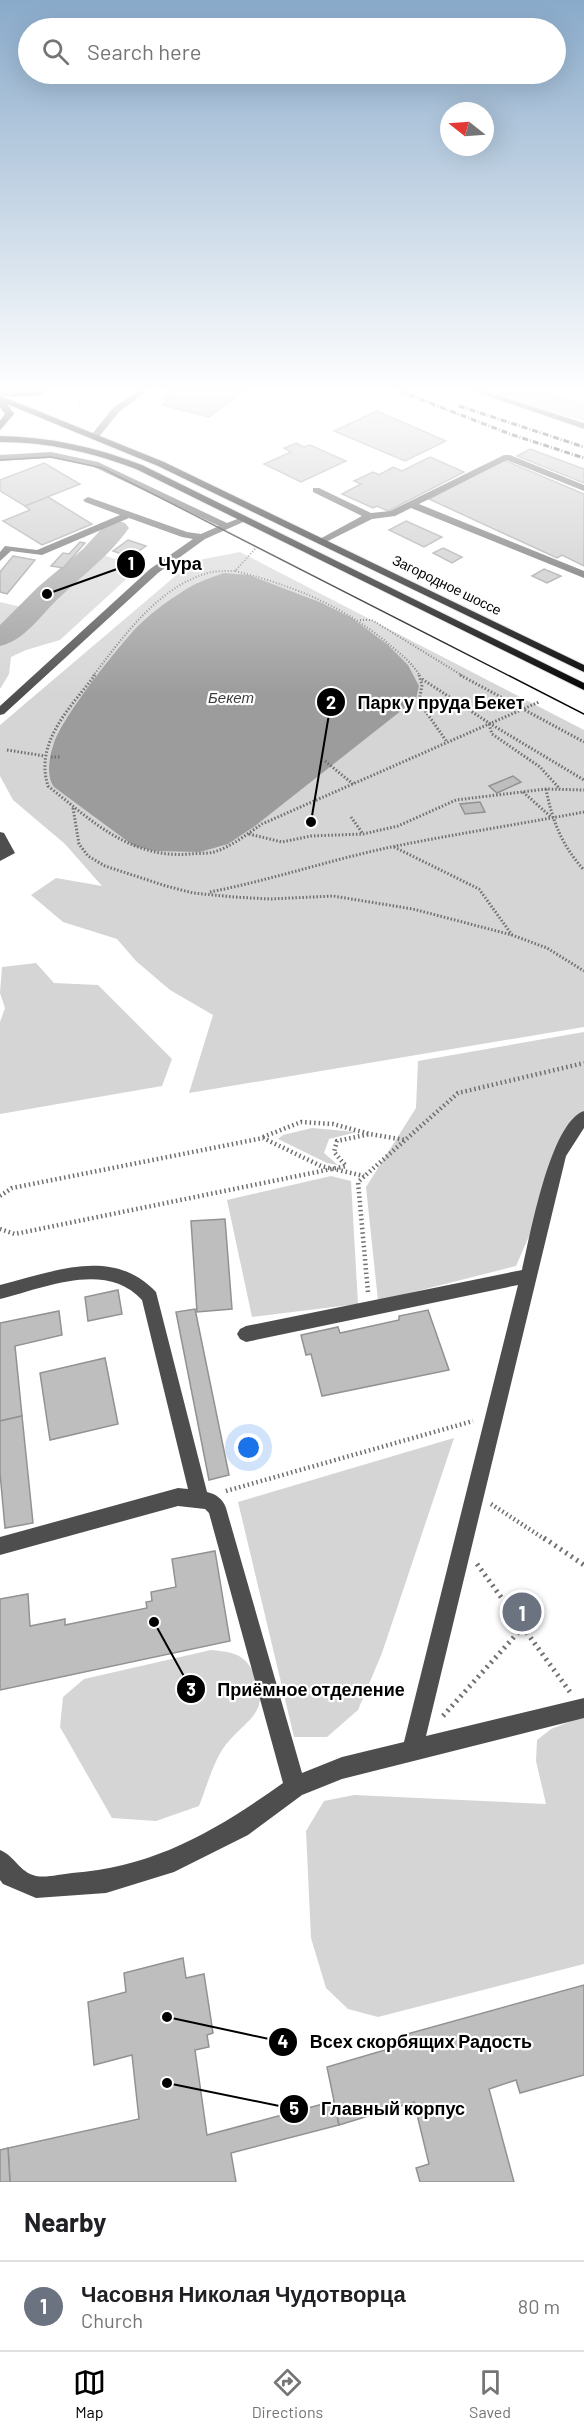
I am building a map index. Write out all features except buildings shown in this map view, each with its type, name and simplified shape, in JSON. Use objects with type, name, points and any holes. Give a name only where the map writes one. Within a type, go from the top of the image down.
[{"type":"main road","name":"Загородное шоссе","points":[[192,493],[584,687]]},
{"type":"main road","name":"Загородное шоссе","points":[[221,493],[584,669]]},
{"type":"street","points":[[156,493],[226,526]]},
{"type":"street","points":[[322,493],[370,516]]},
{"type":"street","points":[[321,541],[370,516],[392,514],[436,493]]},
{"type":"street","points":[[88,500],[185,535],[202,537]]},
{"type":"street","points":[[412,505],[584,575]]},
{"type":"street","points":[[0,537],[9,548],[38,553],[128,514]]},
{"type":"street","points":[[0,712],[154,571],[202,537],[245,519]]},
{"type":"street","points":[[0,558],[9,548]]},
{"type":"street","points":[[0,836],[9,853],[0,857]]},
{"type":"street","points":[[412,1750],[558,1156],[572,1131],[584,1117]]},
{"type":"street","points":[[0,1292],[95,1272],[121,1276],[135,1282],[150,1297],[199,1498]]},
{"type":"street","points":[[246,1334],[529,1276]]},
{"type":"street","points":[[0,1546],[178,1497],[209,1501],[217,1508],[295,1787]]},
{"type":"street","points":[[0,1861],[11,1876],[36,1887],[105,1882],[166,1864],[240,1827],[295,1787],[342,1768],[583,1708]]},
{"type":"path","points":[[235,571],[255,549]]},
{"type":"path","points":[[447,742],[419,702],[423,691],[420,678],[413,666],[382,636],[337,608],[281,585],[235,571],[218,570],[195,578],[174,591],[136,623],[108,656],[58,726],[46,750],[44,773],[48,786],[111,836],[147,851],[177,855],[213,852],[249,834],[262,824],[539,702]]},
{"type":"path","points":[[358,620],[372,620],[485,690],[584,742]]},
{"type":"path","points":[[365,624],[372,620]]},
{"type":"path","points":[[420,678],[584,780]]},
{"type":"path","points":[[489,723],[492,734],[540,767],[560,789]]},
{"type":"path","points":[[7,750],[45,756]]},
{"type":"path","points":[[51,757],[60,757]]},
{"type":"path","points":[[325,761],[353,783]]},
{"type":"path","points":[[546,789],[551,817],[565,848],[584,870]]},
{"type":"path","points":[[249,834],[282,842],[311,836],[363,834],[398,826],[456,800],[546,789],[584,789]]},
{"type":"path","points":[[523,792],[551,817]]},
{"type":"path","points":[[73,807],[80,844],[88,856],[124,872],[194,893],[270,899],[333,896],[413,909],[512,935],[547,948],[584,971]]},
{"type":"path","points":[[194,893],[218,892],[241,887],[336,860],[393,847],[584,812]]},
{"type":"path","points":[[351,817],[363,834]]},
{"type":"path","points":[[393,847],[478,889],[512,935]]},
{"type":"path","points":[[370,1309],[358,1182],[458,1093],[584,1063]]},
{"type":"path","points":[[0,1196],[12,1188],[263,1138],[296,1122],[334,1124],[370,1134],[405,1140]]},
{"type":"path","points":[[0,1228],[15,1234],[346,1166],[334,1152],[338,1142],[370,1134]]},
{"type":"path","points":[[263,1138],[321,1166],[364,1176]]},
{"type":"path","points":[[199,1498],[494,1415]]},
{"type":"path","points":[[476,1493],[584,1565]]},
{"type":"path","points":[[463,1544],[583,1708]]},
{"type":"path","points":[[436,1724],[523,1628]]},
{"type":"shaded area","points":[[240,552],[584,730],[584,1027],[189,1093],[213,1015],[170,990],[136,961],[117,939],[63,922],[31,895],[56,878],[102,886],[65,844],[13,800],[0,776],[0,725],[193,561]]},
{"type":"shaded area","points":[[97,553],[136,566],[135,571],[60,640],[11,657],[9,674],[0,689],[0,602],[21,607],[32,604],[89,554]]},
{"type":"shaded area","points":[[36,963],[54,983],[98,985],[172,1059],[162,1086],[0,1114],[0,1022],[5,1008],[0,993],[2,967]]},
{"type":"shaded area","points":[[584,1032],[584,1110],[516,1266],[378,1301],[366,1187],[416,1108],[418,1061]]},
{"type":"shaded area","points":[[312,1128],[357,1132],[329,1139],[324,1153],[338,1165],[327,1163],[278,1139],[283,1135]]},
{"type":"shaded area","points":[[331,1176],[351,1181],[358,1304],[252,1317],[227,1200]]},
{"type":"shaded area","points":[[454,1438],[382,1653],[358,1710],[327,1737],[294,1737],[238,1502]]},
{"type":"shaded area","points":[[211,1650],[236,1655],[245,1661],[253,1672],[259,1687],[258,1708],[218,1756],[199,1806],[156,1821],[112,1818],[60,1727],[63,1697],[84,1679]]},
{"type":"shaded area","points":[[584,1716],[584,1964],[378,2017],[348,2009],[326,1988],[311,1938],[306,1831],[324,1801],[354,1795],[546,1804],[536,1761],[537,1740],[551,1729]]},
{"type":"water","name":"Бекет","points":[[224,573],[249,575],[322,603],[352,618],[388,645],[408,665],[419,686],[416,699],[255,826],[228,844],[200,852],[154,851],[134,846],[54,787],[51,783],[49,766],[54,743],[59,731],[79,701],[136,628],[184,590]]},
{"type":"waterway","points":[[0,638],[14,628],[48,593],[109,538],[116,528]]},
{"type":"tram line","points":[[151,493],[584,714]]},
{"type":"place","name":"Чура","points":[[47,594]]},
{"type":"place","name":"Парк у пруда Бекет","points":[[311,822]]},
{"type":"place","name":"Часовня Николая Чудотворца","points":[[522,1612]]},
{"type":"place","name":"Приёмное отделение","points":[[154,1622]]},
{"type":"place","name":"Всех скорбящих Радость","points":[[167,2017]]},
{"type":"place","name":"Главный корпус","points":[[167,2083]]}]
